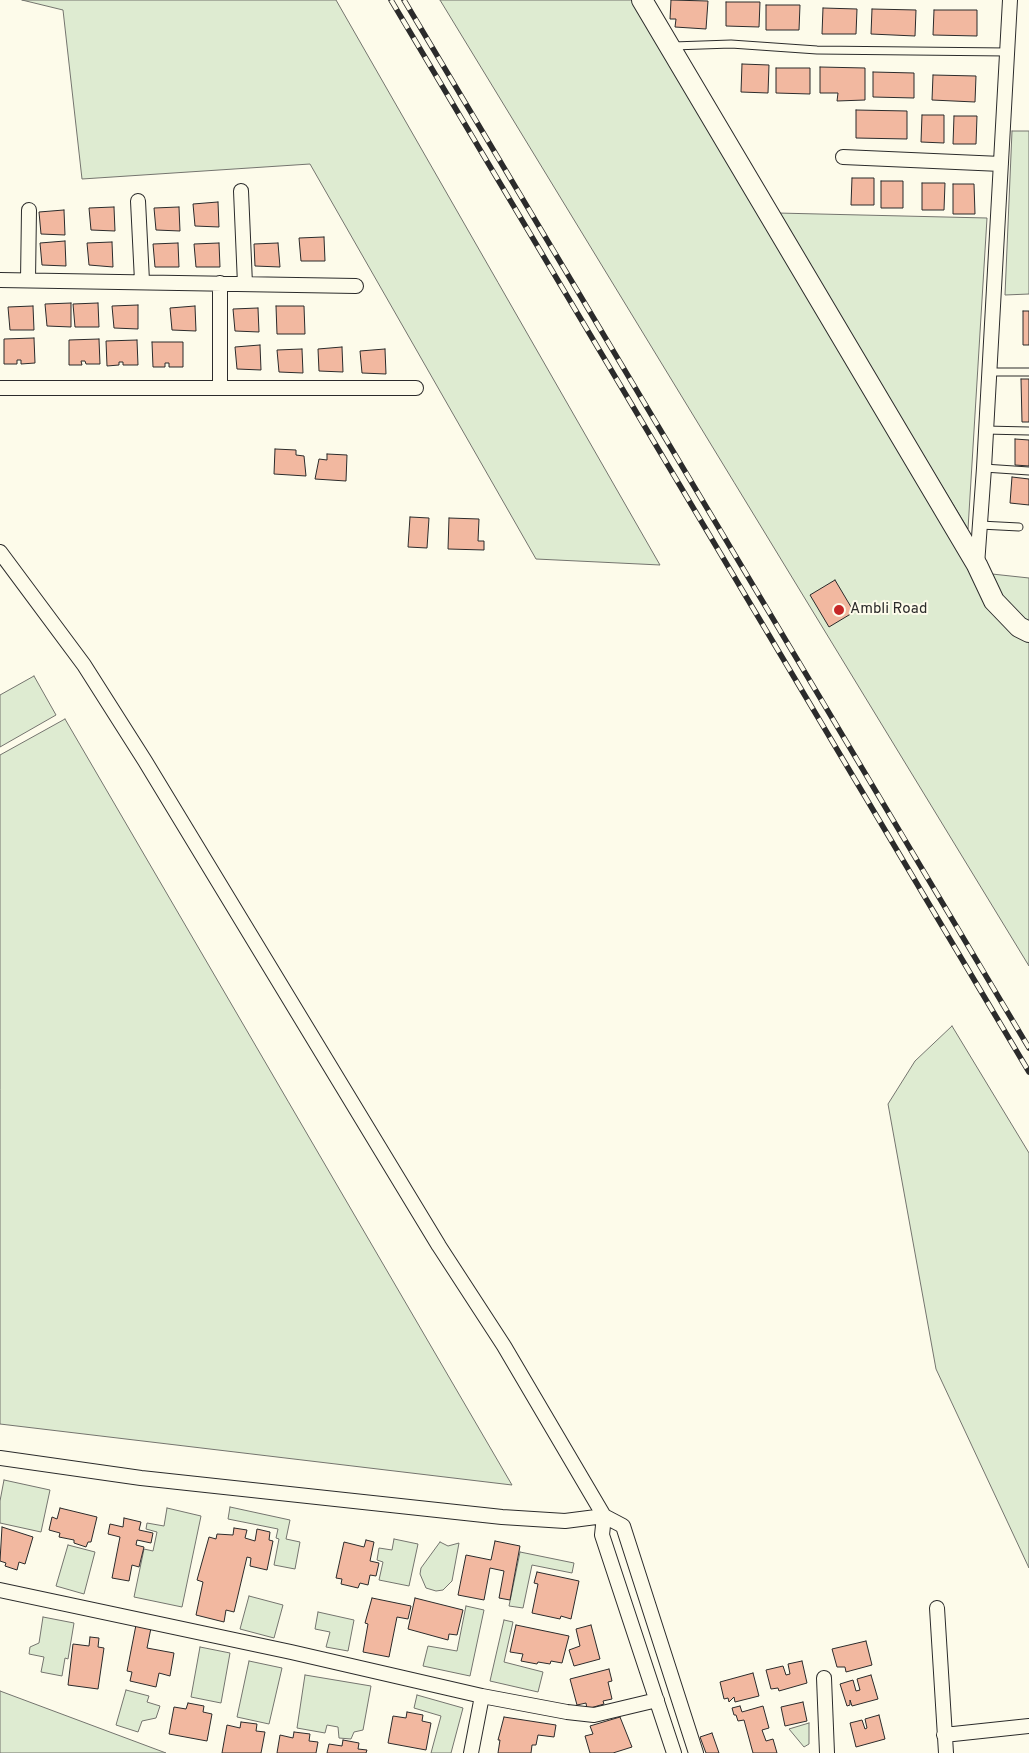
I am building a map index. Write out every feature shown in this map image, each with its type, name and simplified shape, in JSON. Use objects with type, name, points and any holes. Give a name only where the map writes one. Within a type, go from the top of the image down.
[{"type":"street","points":[[642,0],[977,565],[994,601],[1019,627],[1029,632]]},
{"type":"street","points":[[977,565],[1010,0]]},
{"type":"street","points":[[843,157],[1001,164]]},
{"type":"street","points":[[241,191],[245,284]]},
{"type":"street","points":[[138,201],[142,281]]},
{"type":"street","points":[[28,280],[29,210]]},
{"type":"street","points":[[0,280],[356,286]]},
{"type":"street","points":[[220,283],[220,388]]},
{"type":"street","points":[[0,388],[416,388]]},
{"type":"street","points":[[0,552],[84,666],[145,761],[439,1246],[504,1346],[604,1516],[623,1526],[696,1753]]},
{"type":"street","points":[[0,1458],[141,1478],[502,1517],[565,1521],[604,1516]]},
{"type":"street","points":[[604,1516],[602,1535],[674,1753]]},
{"type":"street","points":[[0,1590],[291,1652],[482,1696],[567,1712],[594,1715],[657,1700]]},
{"type":"street","points":[[937,1608],[946,1753]]},
{"type":"street","points":[[824,1678],[827,1753]]},
{"type":"street","points":[[471,1753],[482,1696]]},
{"type":"street","points":[[944,1735],[1029,1726]]},
{"type":"lane","points":[[669,46],[731,44],[817,50],[1007,52]]},
{"type":"lane","points":[[988,372],[1029,372]]},
{"type":"lane","points":[[985,430],[1029,430]]},
{"type":"lane","points":[[984,468],[1029,471]]},
{"type":"lane","points":[[980,525],[1019,527]]},
{"type":"green space","points":[[22,0],[336,0],[660,565],[536,559],[310,164],[82,179],[63,10]]},
{"type":"green space","points":[[440,0],[638,0],[975,565],[1029,634],[1029,966]]},
{"type":"green space","points":[[1012,131],[1029,131],[1029,294],[1005,295]]},
{"type":"green space","points":[[777,213],[987,218],[968,529]]},
{"type":"green space","points":[[992,574],[1029,578],[1029,623],[1024,620],[1002,595]]},
{"type":"green space","points":[[34,676],[56,715],[0,747],[0,695]]},
{"type":"green space","points":[[65,719],[512,1485],[0,1424],[0,755]]},
{"type":"green space","points":[[952,1026],[1029,1153],[1029,1568],[936,1369],[888,1104],[915,1061]]},
{"type":"green space","points":[[4,1480],[50,1490],[41,1532],[0,1523],[0,1501]]},
{"type":"green space","points":[[230,1507],[290,1520],[286,1539],[300,1542],[295,1569],[274,1565],[279,1539],[276,1538],[278,1529],[228,1519]]},
{"type":"green space","points":[[167,1508],[201,1516],[182,1607],[134,1597],[144,1549],[153,1551],[157,1532],[146,1529],[147,1523],[164,1526]]},
{"type":"green space","points":[[394,1539],[418,1544],[409,1586],[379,1580],[383,1562],[377,1560],[379,1548],[392,1550]]},
{"type":"green space","points":[[440,1542],[448,1546],[459,1543],[452,1581],[443,1590],[436,1591],[426,1588],[420,1574],[421,1568]]},
{"type":"green space","points":[[68,1545],[95,1552],[84,1594],[56,1586]]},
{"type":"green space","points":[[520,1552],[574,1563],[572,1573],[532,1565],[523,1608],[509,1606]]},
{"type":"green space","points":[[249,1596],[283,1605],[274,1638],[240,1629]]},
{"type":"green space","points":[[466,1606],[484,1610],[470,1676],[423,1666],[428,1646],[457,1651]]},
{"type":"green space","points":[[318,1612],[354,1620],[348,1651],[326,1647],[330,1632],[315,1629]]},
{"type":"green space","points":[[43,1617],[74,1623],[68,1659],[65,1658],[62,1676],[41,1672],[44,1657],[29,1654],[30,1647],[39,1643]]},
{"type":"green space","points":[[504,1620],[513,1622],[504,1662],[543,1672],[538,1692],[490,1681]]},
{"type":"green space","points":[[200,1647],[230,1653],[221,1703],[191,1697]]},
{"type":"green space","points":[[249,1661],[282,1668],[269,1724],[237,1717]]},
{"type":"green space","points":[[305,1675],[371,1686],[363,1730],[354,1732],[351,1739],[339,1738],[338,1727],[327,1725],[325,1733],[297,1728]]},
{"type":"green space","points":[[126,1690],[149,1696],[147,1702],[160,1706],[156,1718],[142,1721],[138,1732],[116,1725]]},
{"type":"green space","points":[[0,1691],[166,1753],[0,1753]]},
{"type":"green space","points":[[417,1695],[463,1708],[451,1753],[431,1753],[441,1716],[414,1708]]},
{"type":"green space","points":[[809,1723],[809,1744],[804,1747],[789,1729]]},
{"type":"building","points":[[671,0],[708,1],[706,29],[675,27],[676,19],[670,19]]},
{"type":"building","points":[[726,2],[760,2],[759,27],[726,26]]},
{"type":"building","points":[[766,5],[800,5],[799,30],[766,30]]},
{"type":"building","points":[[823,8],[857,9],[856,34],[822,34]]},
{"type":"building","points":[[872,9],[916,10],[915,36],[871,34]]},
{"type":"building","points":[[934,10],[977,10],[977,36],[933,35]]},
{"type":"building","points":[[742,64],[769,65],[768,93],[741,92]]},
{"type":"building","points":[[820,67],[865,68],[865,100],[837,101],[838,93],[820,93]]},
{"type":"building","points":[[776,68],[810,68],[810,94],[776,93]]},
{"type":"building","points":[[873,72],[914,73],[914,98],[873,97]]},
{"type":"building","points":[[933,75],[976,76],[975,102],[932,100]]},
{"type":"building","points":[[856,110],[907,111],[907,139],[856,138]]},
{"type":"building","points":[[922,115],[944,115],[944,143],[921,142]]},
{"type":"building","points":[[954,116],[977,116],[976,144],[953,144]]},
{"type":"building","points":[[852,178],[874,178],[874,205],[851,205]]},
{"type":"building","points":[[881,181],[903,181],[903,208],[881,208]]},
{"type":"building","points":[[922,183],[945,183],[944,210],[922,210]]},
{"type":"building","points":[[953,184],[974,184],[975,214],[953,214]]},
{"type":"building","points":[[218,202],[219,227],[195,226],[193,204]]},
{"type":"building","points":[[114,207],[115,231],[91,230],[89,208]]},
{"type":"building","points":[[179,207],[180,231],[156,230],[154,208]]},
{"type":"building","points":[[64,210],[65,235],[41,234],[39,212]]},
{"type":"building","points":[[324,237],[325,261],[301,261],[299,238]]},
{"type":"building","points":[[65,241],[66,266],[42,265],[40,243]]},
{"type":"building","points":[[112,242],[113,267],[89,265],[87,243]]},
{"type":"building","points":[[178,243],[179,267],[155,267],[153,244]]},
{"type":"building","points":[[219,243],[220,267],[196,267],[194,244]]},
{"type":"building","points":[[278,243],[280,267],[255,266],[254,244]]},
{"type":"building","points":[[71,303],[71,327],[47,326],[45,304]]},
{"type":"building","points":[[98,303],[99,327],[75,327],[73,304]]},
{"type":"building","points":[[138,305],[138,329],[114,328],[112,306]]},
{"type":"building","points":[[33,306],[34,330],[10,330],[8,307]]},
{"type":"building","points":[[195,306],[196,331],[172,330],[170,308]]},
{"type":"building","points":[[276,306],[304,306],[305,334],[277,334]]},
{"type":"building","points":[[258,308],[259,332],[235,331],[233,309]]},
{"type":"building","points":[[1023,311],[1029,311],[1029,345],[1023,345]]},
{"type":"building","points":[[34,338],[35,363],[21,364],[21,360],[17,360],[17,364],[4,364],[4,339]]},
{"type":"building","points":[[99,339],[100,364],[86,364],[85,361],[81,361],[82,365],[69,365],[69,340]]},
{"type":"building","points":[[137,340],[138,365],[123,365],[123,362],[119,362],[119,365],[107,366],[106,341]]},
{"type":"building","points":[[152,342],[183,342],[183,367],[169,367],[169,363],[165,363],[165,367],[153,367]]},
{"type":"building","points":[[260,345],[261,370],[237,369],[235,347]]},
{"type":"building","points":[[342,347],[343,372],[319,371],[318,349]]},
{"type":"building","points":[[302,349],[303,373],[279,372],[277,350]]},
{"type":"building","points":[[385,349],[386,374],[362,373],[360,351]]},
{"type":"building","points":[[1021,379],[1029,379],[1029,422],[1022,422]]},
{"type":"building","points":[[1015,439],[1029,440],[1029,466],[1015,465]]},
{"type":"building","points":[[275,449],[296,450],[296,455],[304,456],[306,476],[274,474]]},
{"type":"building","points":[[327,454],[347,455],[346,481],[315,479],[319,459],[327,460]]},
{"type":"building","points":[[1012,477],[1029,479],[1029,505],[1010,503]]},
{"type":"building","points":[[410,517],[429,518],[427,548],[408,547]]},
{"type":"building","points":[[449,518],[479,519],[478,541],[484,541],[484,550],[448,549]]},
{"type":"building","points":[[835,580],[854,612],[829,627],[810,595]]},
{"type":"building","points":[[60,1508],[97,1517],[91,1542],[88,1542],[86,1547],[74,1543],[74,1540],[59,1537],[60,1533],[49,1530],[52,1517],[57,1519]]},
{"type":"building","points":[[124,1518],[141,1522],[139,1530],[153,1533],[151,1543],[137,1540],[136,1545],[144,1547],[139,1567],[132,1565],[129,1581],[112,1578],[120,1537],[108,1534],[110,1524],[123,1527]]},
{"type":"building","points":[[2,1527],[33,1537],[25,1564],[19,1562],[17,1570],[5,1566],[6,1563],[0,1561]]},
{"type":"building","points":[[234,1528],[247,1530],[245,1538],[255,1541],[257,1529],[270,1532],[269,1540],[273,1541],[267,1570],[250,1566],[251,1558],[247,1557],[234,1612],[226,1610],[224,1622],[196,1615],[203,1582],[197,1580],[209,1537],[216,1539],[217,1534],[233,1535]]},
{"type":"building","points":[[366,1540],[374,1542],[370,1561],[379,1563],[376,1576],[370,1575],[368,1585],[360,1583],[358,1588],[341,1584],[342,1579],[336,1578],[344,1542],[364,1547]]},
{"type":"building","points":[[495,1541],[520,1546],[510,1600],[499,1598],[504,1571],[490,1568],[484,1600],[458,1595],[466,1555],[491,1560]]},
{"type":"building","points":[[537,1572],[579,1581],[571,1619],[561,1616],[560,1619],[532,1613],[538,1584],[534,1583]]},
{"type":"building","points":[[372,1598],[411,1606],[408,1619],[397,1617],[389,1657],[363,1652],[368,1624],[365,1623]]},
{"type":"building","points":[[415,1598],[463,1610],[457,1635],[449,1634],[448,1640],[408,1629]]},
{"type":"building","points":[[136,1625],[151,1628],[147,1648],[174,1653],[170,1676],[159,1673],[156,1687],[130,1681],[132,1672],[127,1671]]},
{"type":"building","points":[[516,1625],[569,1636],[562,1663],[551,1661],[550,1664],[538,1662],[537,1664],[521,1661],[523,1654],[510,1652]]},
{"type":"building","points":[[591,1625],[600,1659],[574,1666],[569,1650],[580,1646],[576,1629]]},
{"type":"building","points":[[90,1637],[99,1638],[98,1647],[104,1648],[98,1689],[68,1685],[73,1644],[89,1646]]},
{"type":"building","points":[[866,1641],[872,1665],[846,1672],[845,1667],[837,1667],[832,1649]]},
{"type":"building","points":[[802,1661],[807,1683],[779,1691],[778,1688],[771,1689],[766,1670],[783,1666],[786,1675],[790,1674],[788,1664]]},
{"type":"building","points":[[609,1669],[612,1681],[608,1682],[612,1699],[603,1701],[604,1704],[587,1709],[586,1703],[577,1705],[570,1679]]},
{"type":"building","points":[[753,1673],[759,1696],[735,1702],[734,1697],[729,1702],[728,1698],[724,1699],[720,1682]]},
{"type":"building","points":[[871,1675],[878,1699],[852,1706],[850,1700],[850,1705],[847,1706],[840,1684],[853,1680],[856,1691],[860,1690],[857,1679]]},
{"type":"building","points":[[803,1702],[807,1721],[785,1726],[781,1707]]},
{"type":"building","points":[[188,1703],[204,1706],[203,1712],[212,1714],[207,1741],[169,1734],[174,1707],[186,1709]]},
{"type":"building","points":[[740,1706],[742,1712],[763,1706],[769,1728],[762,1730],[766,1741],[773,1739],[777,1753],[753,1753],[744,1720],[738,1721],[732,1708]]},
{"type":"building","points":[[407,1712],[423,1715],[422,1721],[431,1723],[426,1750],[388,1743],[393,1716],[406,1718]]},
{"type":"building","points":[[879,1715],[885,1739],[856,1747],[850,1723],[862,1720],[865,1729],[867,1728],[865,1719]]},
{"type":"building","points":[[504,1717],[556,1725],[554,1737],[538,1735],[536,1745],[532,1745],[531,1753],[498,1753],[500,1740],[498,1740]]},
{"type":"building","points":[[620,1717],[632,1747],[613,1753],[590,1753],[585,1736],[593,1734],[590,1726]]},
{"type":"building","points":[[241,1722],[257,1724],[256,1731],[265,1732],[261,1753],[222,1753],[227,1725],[240,1728]]},
{"type":"building","points":[[294,1732],[310,1734],[309,1741],[318,1742],[316,1753],[277,1753],[280,1735],[293,1738]]},
{"type":"building","points":[[712,1733],[719,1753],[706,1753],[700,1737]]},
{"type":"building","points":[[343,1740],[359,1743],[358,1749],[367,1750],[366,1753],[327,1753],[329,1744],[342,1746]]},
{"type":"railway","points":[[391,0],[1029,1072]]},
{"type":"railway","points":[[404,0],[1029,1048]]},
{"type":"place","name":"Ambli Road","points":[[839,610]]}]
